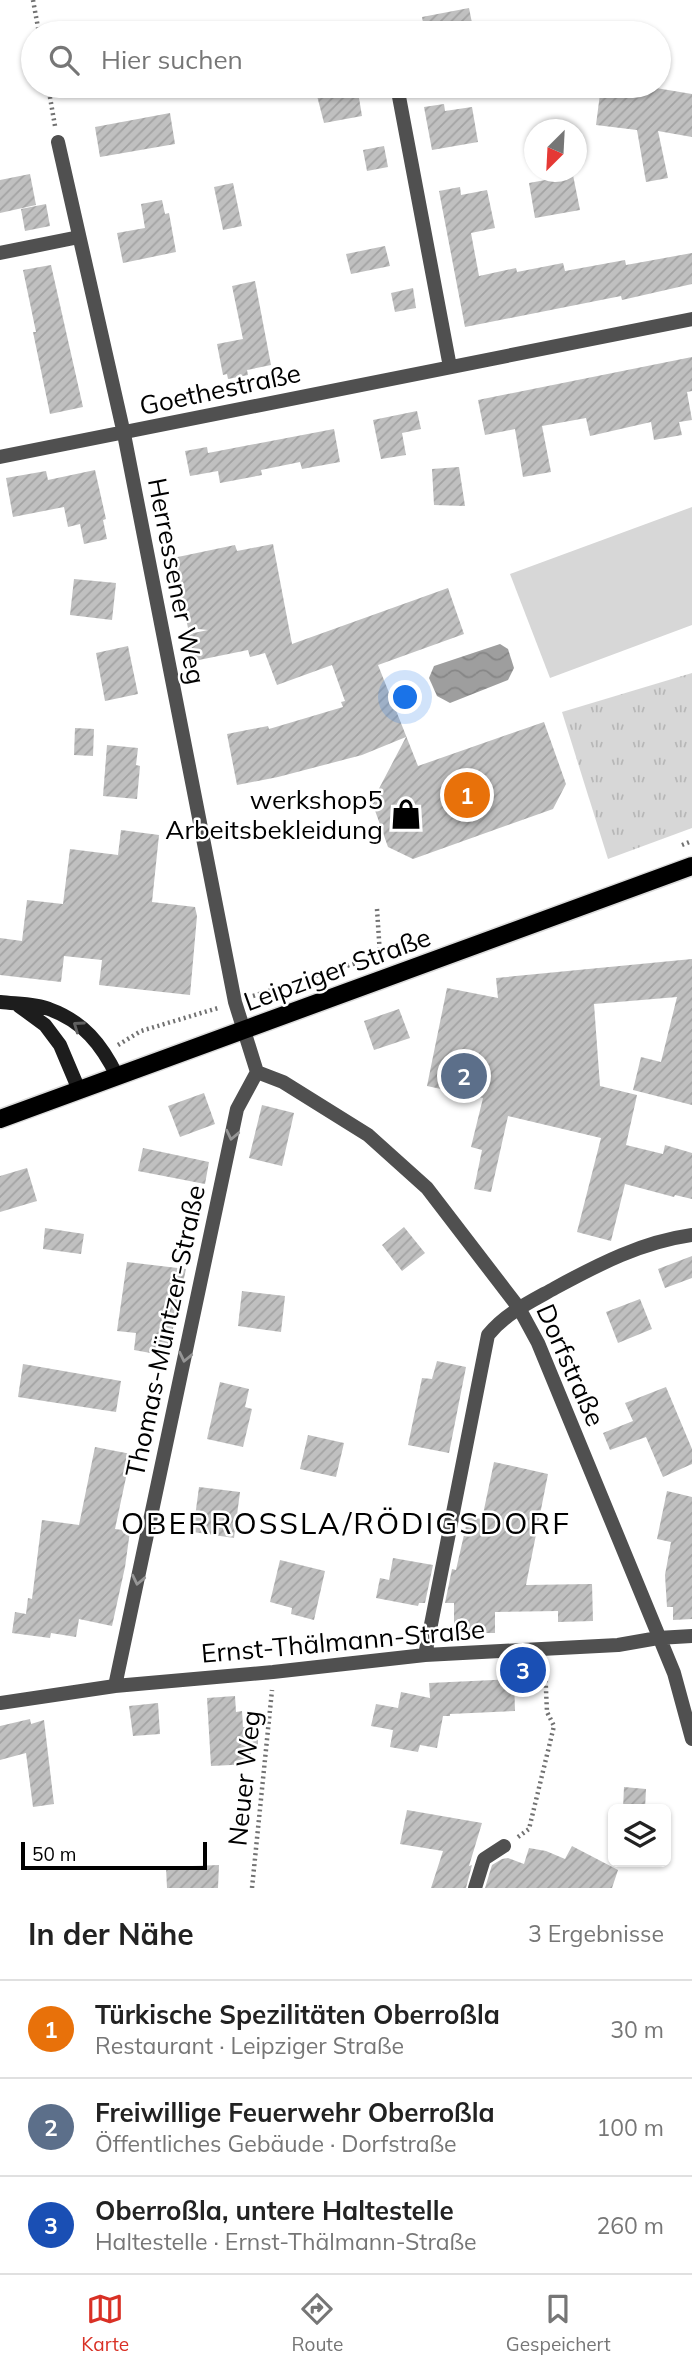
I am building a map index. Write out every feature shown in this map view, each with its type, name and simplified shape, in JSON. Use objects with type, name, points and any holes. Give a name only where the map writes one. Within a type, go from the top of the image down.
[{"type":"main road","name":"Leipziger Straße","points":[[0,1119],[692,866]]},
{"type":"street","points":[[399,98],[450,367]]},
{"type":"street","name":"Herressener Weg","points":[[58,142],[124,434],[235,1002],[243,1031]]},
{"type":"street","points":[[0,253],[79,237]]},
{"type":"street","name":"Goethestraße","points":[[0,457],[692,319]]},
{"type":"street","points":[[0,1002],[48,1008],[78,1024],[105,1052],[117,1076]]},
{"type":"street","points":[[18,1005],[45,1025],[60,1045],[79,1090]]},
{"type":"street","points":[[243,1031],[257,1072]]},
{"type":"street","name":"Dorfstraße","points":[[257,1072],[283,1082],[368,1135],[427,1188],[519,1308],[538,1343],[674,1673],[692,1739]]},
{"type":"street","name":"Thomas-Müntzer-Straße","points":[[115,1686],[237,1110],[257,1072]]},
{"type":"street","points":[[425,1655],[488,1335],[500,1320],[608,1259],[668,1238],[692,1235]]},
{"type":"street","name":"Ernst-Thälmann-Straße","points":[[0,1703],[115,1686],[425,1655],[618,1645],[658,1638],[692,1636]]},
{"type":"street","points":[[475,1888],[484,1859],[504,1846]]},
{"type":"path","points":[[33,0],[37,21]]},
{"type":"path","points":[[50,98],[58,142]]},
{"type":"path","points":[[680,846],[692,841]]},
{"type":"path","points":[[377,909],[380,955]]},
{"type":"path","points":[[105,1052],[141,1031],[393,950]]},
{"type":"path","points":[[504,1846],[529,1829],[554,1726],[547,1712],[544,1649]]},
{"type":"path","name":"Neuer Weg","points":[[252,1888],[273,1672]]},
{"type":"green space","points":[[692,507],[692,625],[550,678],[510,574]]},
{"type":"green space","points":[[692,673],[692,828],[608,859],[562,712]]},
{"type":"water","points":[[500,644],[508,649],[514,668],[508,680],[450,703],[437,696],[429,678],[434,666]]},
{"type":"building","points":[[469,8],[472,21],[423,21],[422,17]]},
{"type":"building","points":[[671,90],[692,94],[692,137],[658,131],[668,178],[646,182],[637,130],[596,125],[599,98],[671,98]]},
{"type":"building","points":[[318,98],[359,98],[362,116],[324,123]]},
{"type":"building","points":[[444,104],[445,111],[472,107],[478,142],[432,150],[424,107]]},
{"type":"building","points":[[170,113],[175,144],[100,157],[95,127]]},
{"type":"building","points":[[384,146],[388,167],[367,171],[363,150]]},
{"type":"building","points":[[30,174],[36,205],[0,213],[0,180]]},
{"type":"building","points":[[574,182],[580,210],[535,218],[529,183]]},
{"type":"building","points":[[233,183],[242,226],[223,230],[214,187]]},
{"type":"building","points":[[460,187],[461,195],[487,190],[495,228],[471,233],[479,276],[516,268],[517,272],[563,263],[565,271],[625,260],[626,265],[692,253],[692,284],[622,300],[621,296],[465,327],[439,191]]},
{"type":"building","points":[[162,200],[165,214],[169,213],[176,252],[123,263],[117,233],[145,228],[141,204]]},
{"type":"building","points":[[46,204],[50,226],[25,231],[21,209]]},
{"type":"building","points":[[385,246],[390,266],[351,274],[346,254]]},
{"type":"building","points":[[51,265],[83,407],[50,414],[23,270]]},
{"type":"building","points":[[255,281],[271,365],[247,370],[248,375],[228,379],[227,374],[223,375],[217,344],[243,339],[232,286]]},
{"type":"building","points":[[413,288],[416,308],[395,312],[391,293]]},
{"type":"building","points":[[692,357],[692,391],[687,392],[692,420],[679,422],[682,435],[654,440],[651,422],[590,436],[586,418],[542,426],[551,472],[523,477],[515,429],[485,435],[478,400]]},
{"type":"building","points":[[417,411],[421,429],[402,433],[406,455],[381,459],[373,420]]},
{"type":"building","points":[[334,429],[340,462],[302,469],[300,462],[261,470],[262,475],[220,483],[218,471],[190,476],[185,451],[207,447],[208,453]]},
{"type":"building","points":[[459,467],[465,506],[434,505],[432,469]]},
{"type":"building","points":[[95,470],[106,519],[103,520],[107,539],[84,544],[80,524],[68,527],[64,507],[13,517],[6,478],[46,471],[48,480]]},
{"type":"building","points":[[273,544],[292,644],[448,588],[464,634],[378,665],[418,766],[544,722],[566,784],[553,809],[413,859],[388,847],[372,802],[406,737],[362,755],[237,785],[227,734],[268,726],[269,729],[343,707],[341,702],[345,701],[332,665],[277,685],[265,653],[250,657],[248,650],[194,661],[189,634],[208,630],[188,628],[173,558],[235,545],[237,551]]},
{"type":"building","points":[[74,579],[116,583],[112,620],[70,615]]},
{"type":"building","points":[[128,646],[138,694],[105,701],[96,653]]},
{"type":"building","points":[[75,728],[94,729],[93,756],[74,755]]},
{"type":"building","points":[[107,745],[138,748],[136,765],[140,766],[137,799],[103,796]]},
{"type":"building","points":[[121,830],[159,835],[152,902],[195,907],[197,916],[190,995],[99,985],[102,960],[64,956],[61,982],[0,975],[0,938],[22,941],[27,900],[63,904],[70,849],[118,855]]},
{"type":"building","points":[[692,959],[692,1105],[633,1090],[641,1057],[661,1062],[677,997],[594,1004],[600,1086],[637,1095],[626,1145],[663,1154],[665,1145],[692,1153],[692,1199],[625,1184],[611,1241],[577,1232],[601,1138],[508,1116],[491,1192],[474,1189],[482,1150],[471,1147],[483,1098],[427,1086],[447,988],[498,998],[496,978]]},
{"type":"building","points":[[399,1009],[410,1038],[374,1050],[364,1021]]},
{"type":"building","points":[[204,1093],[215,1124],[180,1137],[168,1106]]},
{"type":"building","points":[[262,1105],[294,1113],[282,1166],[249,1158]]},
{"type":"building","points":[[143,1148],[209,1162],[205,1184],[138,1171]]},
{"type":"building","points":[[27,1168],[37,1201],[0,1212],[0,1176]]},
{"type":"building","points":[[404,1227],[425,1253],[402,1271],[382,1245]]},
{"type":"building","points":[[45,1228],[84,1234],[81,1254],[43,1249]]},
{"type":"building","points":[[692,1256],[692,1278],[665,1288],[658,1269]]},
{"type":"building","points":[[127,1262],[186,1269],[167,1356],[134,1350],[136,1333],[117,1331]]},
{"type":"building","points":[[242,1291],[285,1296],[281,1332],[238,1326]]},
{"type":"building","points":[[640,1299],[652,1329],[618,1343],[606,1312]]},
{"type":"building","points":[[437,1361],[466,1367],[449,1453],[408,1445],[422,1378],[432,1379]]},
{"type":"building","points":[[23,1364],[121,1381],[116,1412],[18,1397]]},
{"type":"building","points":[[220,1382],[249,1389],[245,1407],[252,1409],[243,1447],[207,1439]]},
{"type":"building","points":[[666,1387],[692,1449],[692,1464],[663,1477],[646,1437],[610,1450],[603,1433],[633,1421],[625,1403]]},
{"type":"building","points":[[308,1435],[344,1443],[336,1477],[300,1469]]},
{"type":"building","points":[[95,1447],[131,1454],[115,1529],[130,1531],[112,1626],[79,1619],[76,1637],[51,1633],[50,1638],[12,1633],[15,1612],[26,1614],[28,1598],[32,1599],[42,1520],[79,1525]]},
{"type":"building","points":[[494,1462],[548,1474],[526,1585],[592,1584],[593,1621],[558,1622],[558,1611],[495,1612],[495,1633],[454,1633],[454,1603],[445,1603],[452,1569],[456,1570],[468,1517],[482,1519]]},
{"type":"building","points":[[199,1487],[240,1492],[234,1538],[193,1532]]},
{"type":"building","points":[[667,1491],[692,1497],[692,1619],[673,1620],[673,1607],[667,1607],[665,1575],[671,1542],[657,1539]]},
{"type":"building","points":[[393,1558],[433,1565],[425,1603],[419,1603],[418,1606],[376,1598],[380,1578],[389,1580]]},
{"type":"building","points":[[280,1560],[325,1571],[314,1620],[291,1614],[292,1608],[270,1602]]},
{"type":"building","points":[[514,1679],[515,1711],[443,1716],[437,1748],[420,1745],[418,1752],[390,1747],[393,1730],[371,1726],[376,1704],[398,1708],[401,1692],[430,1698],[429,1683]]},
{"type":"building","points":[[235,1696],[236,1712],[242,1711],[243,1727],[258,1727],[258,1748],[251,1748],[251,1764],[211,1766],[207,1698]]},
{"type":"building","points":[[158,1703],[160,1734],[133,1736],[129,1706]]},
{"type":"building","points":[[30,1719],[31,1724],[44,1720],[54,1804],[33,1807],[26,1753],[0,1760],[0,1726]]},
{"type":"building","points":[[624,1787],[646,1789],[645,1804],[623,1804]]},
{"type":"building","points":[[407,1810],[482,1823],[469,1866],[472,1865],[466,1888],[431,1888],[443,1851],[400,1844]]},
{"type":"building","points":[[572,1846],[618,1870],[612,1888],[485,1888],[492,1865],[508,1858],[524,1864],[529,1848],[565,1859]]},
{"type":"building","points":[[219,1865],[218,1888],[167,1888],[166,1867]]},
{"type":"place","name":"Türkische Spezilitäten Oberroßla","points":[[467,795]]},
{"type":"place","name":"werkshop5 Arbeitsbekleidung","points":[[406,814]]},
{"type":"place","name":"Freiwillige Feuerwehr Oberroßla","points":[[464,1076]]},
{"type":"place","name":"Oberroßla, untere Haltestelle","points":[[523,1670]]},
{"type":"district","name":"OBERROSSLA/RÖDIGSDORF","points":[[346,1523]]}]
